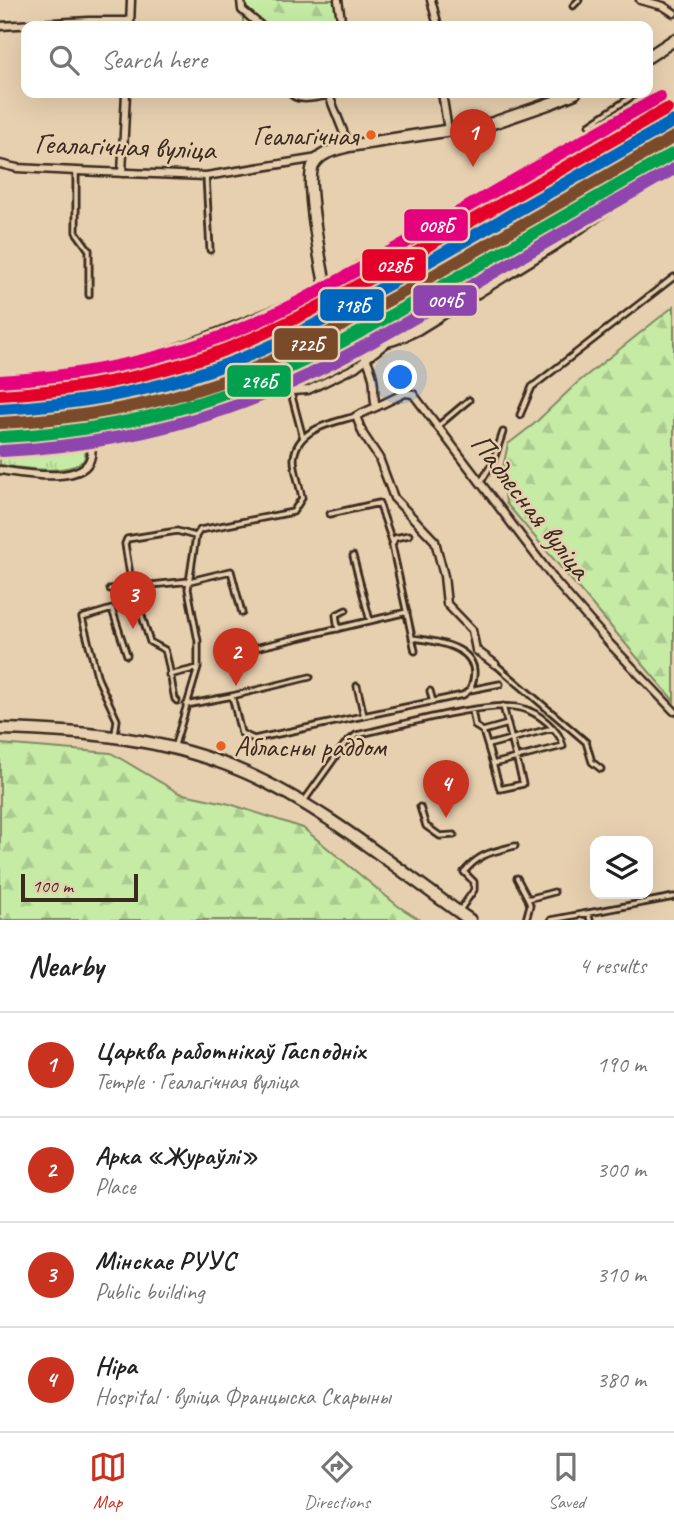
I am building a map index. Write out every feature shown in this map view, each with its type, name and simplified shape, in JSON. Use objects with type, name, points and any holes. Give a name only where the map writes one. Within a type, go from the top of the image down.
[{"type":"street","points":[[130,21],[131,0]]},
{"type":"street","points":[[241,0],[242,10],[255,21]]},
{"type":"street","points":[[338,0],[341,21]]},
{"type":"street","points":[[430,0],[436,21]]},
{"type":"street","points":[[640,0],[663,6],[674,13]]},
{"type":"street","points":[[0,26],[21,25]]},
{"type":"street","points":[[660,50],[674,31]]},
{"type":"street","points":[[653,54],[674,40]]},
{"type":"street","points":[[122,173],[126,98]]},
{"type":"street","points":[[330,98],[349,146]]},
{"type":"street","points":[[443,98],[448,130]]},
{"type":"street","name":"Геалагічная вуліца","points":[[0,164],[76,171],[206,176],[318,158],[327,152],[349,146],[490,124],[563,98]]},
{"type":"street","points":[[318,158],[310,175],[327,289],[333,308],[367,359],[373,377],[376,407],[356,416],[363,434],[379,458],[394,498],[435,541],[444,576],[447,604],[472,630],[476,650],[495,664]]},
{"type":"street","points":[[0,470],[55,475],[79,472],[89,463],[94,428],[106,418],[257,393],[291,393],[308,390],[335,379],[390,341],[417,329],[555,244],[674,162]]},
{"type":"street","points":[[0,382],[65,378],[143,360],[327,289]]},
{"type":"street","points":[[352,337],[371,342],[390,341]]},
{"type":"street","name":"Падлесная вуліца","points":[[376,407],[405,393],[413,394],[556,582],[674,711]]},
{"type":"street","points":[[0,729],[115,736],[173,748],[243,771],[303,803],[470,920]]},
{"type":"lane","points":[[573,6],[579,0]]},
{"type":"lane","points":[[589,125],[630,98]]},
{"type":"lane","points":[[76,171],[76,232],[89,250],[89,295]]},
{"type":"lane","points":[[206,176],[210,250]]},
{"type":"lane","points":[[327,289],[357,265],[393,250],[424,232]]},
{"type":"lane","points":[[520,415],[532,387],[674,277]]},
{"type":"lane","points":[[291,393],[303,439]]},
{"type":"lane","points":[[438,426],[469,400]]},
{"type":"lane","points":[[173,748],[198,668],[198,641],[189,597],[195,536],[200,530],[293,512],[302,498],[294,459],[303,439],[318,428],[356,416]]},
{"type":"lane","points":[[481,482],[493,462],[503,432]]},
{"type":"lane","points":[[330,513],[379,503],[392,541],[415,651]]},
{"type":"lane","points":[[132,587],[125,544],[127,539],[177,531],[195,536]]},
{"type":"lane","points":[[392,541],[409,534]]},
{"type":"lane","points":[[353,556],[370,621]]},
{"type":"lane","points":[[110,589],[190,581],[231,572],[242,613]]},
{"type":"lane","points":[[138,603],[150,642],[165,650],[177,701]]},
{"type":"lane","points":[[115,736],[117,720],[99,679],[82,618],[112,609],[127,655]]},
{"type":"lane","points":[[338,628],[335,615],[346,610]]},
{"type":"lane","points":[[251,649],[407,612]]},
{"type":"lane","points":[[412,638],[449,643],[460,649],[469,659],[474,672],[470,690]]},
{"type":"lane","points":[[495,664],[586,741],[592,762],[601,769]]},
{"type":"lane","points":[[169,675],[198,668]]},
{"type":"lane","points":[[186,705],[310,677]]},
{"type":"lane","points":[[232,696],[240,733],[254,738],[433,702],[500,684]]},
{"type":"lane","points":[[357,686],[364,716]]},
{"type":"lane","points":[[430,691],[433,702]]},
{"type":"lane","points":[[472,710],[475,726],[483,731],[488,745],[500,789],[523,784],[503,706]]},
{"type":"lane","points":[[303,803],[344,745],[356,735],[503,706],[523,708],[544,720],[562,737],[563,746],[493,764]]},
{"type":"lane","points":[[483,731],[508,724]]},
{"type":"lane","points":[[488,745],[553,728]]},
{"type":"lane","points":[[420,807],[426,826],[440,836],[454,835]]},
{"type":"lane","points":[[459,912],[474,890],[474,882],[464,872],[483,854],[515,846]]},
{"type":"lane","points":[[517,878],[530,905],[526,920]]},
{"type":"lane","points":[[528,899],[554,892]]},
{"type":"lane","points":[[551,920],[674,897]]},
{"type":"lane","points":[[588,913],[590,920]]},
{"type":"green space","points":[[243,0],[334,0],[340,21],[243,21]]},
{"type":"green space","points":[[297,305],[313,305],[280,324],[174,363],[58,393],[0,396],[0,387],[19,389],[58,385],[173,358]]},
{"type":"green space","points":[[674,306],[674,701],[506,503],[502,472],[508,444],[534,424],[577,383]]},
{"type":"green space","points":[[336,334],[354,356],[352,365],[322,382],[288,391],[266,389],[104,415],[96,419],[88,429],[84,460],[77,465],[44,470],[0,465],[0,417],[82,410],[122,402],[201,381],[316,337],[325,348]]},
{"type":"green space","points":[[0,744],[111,753],[179,793],[230,804],[303,828],[398,906],[420,920],[0,920]]},
{"type":"transit line","name":"008Б","points":[[0,381],[77,373],[128,364],[229,334],[350,274],[660,97]]},
{"type":"transit line","name":"028Б","points":[[0,395],[79,387],[131,377],[208,356],[260,335],[359,285],[667,109]]},
{"type":"transit line","name":"718Б","points":[[0,409],[81,401],[135,391],[213,369],[264,349],[363,299],[674,121]]},
{"type":"transit line","name":"722Б","points":[[1,423],[84,415],[139,405],[193,391],[246,372],[371,310],[674,137]]},
{"type":"transit line","name":"296Б","points":[[2,437],[59,432],[143,418],[198,403],[251,384],[376,323],[674,153]]},
{"type":"transit line","name":"004Б","points":[[2,451],[87,443],[171,426],[279,389],[380,337],[674,169]]},
{"type":"place","name":"Геалагічная","points":[[371,135]]},
{"type":"place","name":"Царква работнікаў Гасподніх","points":[[473,167]]},
{"type":"place","name":"Мінскае РУУС","points":[[133,629]]},
{"type":"place","name":"Арка «Жураўлі»","points":[[236,686]]},
{"type":"place","name":"Абласны раддом","points":[[221,746]]},
{"type":"place","name":"Ніра","points":[[446,818]]}]
